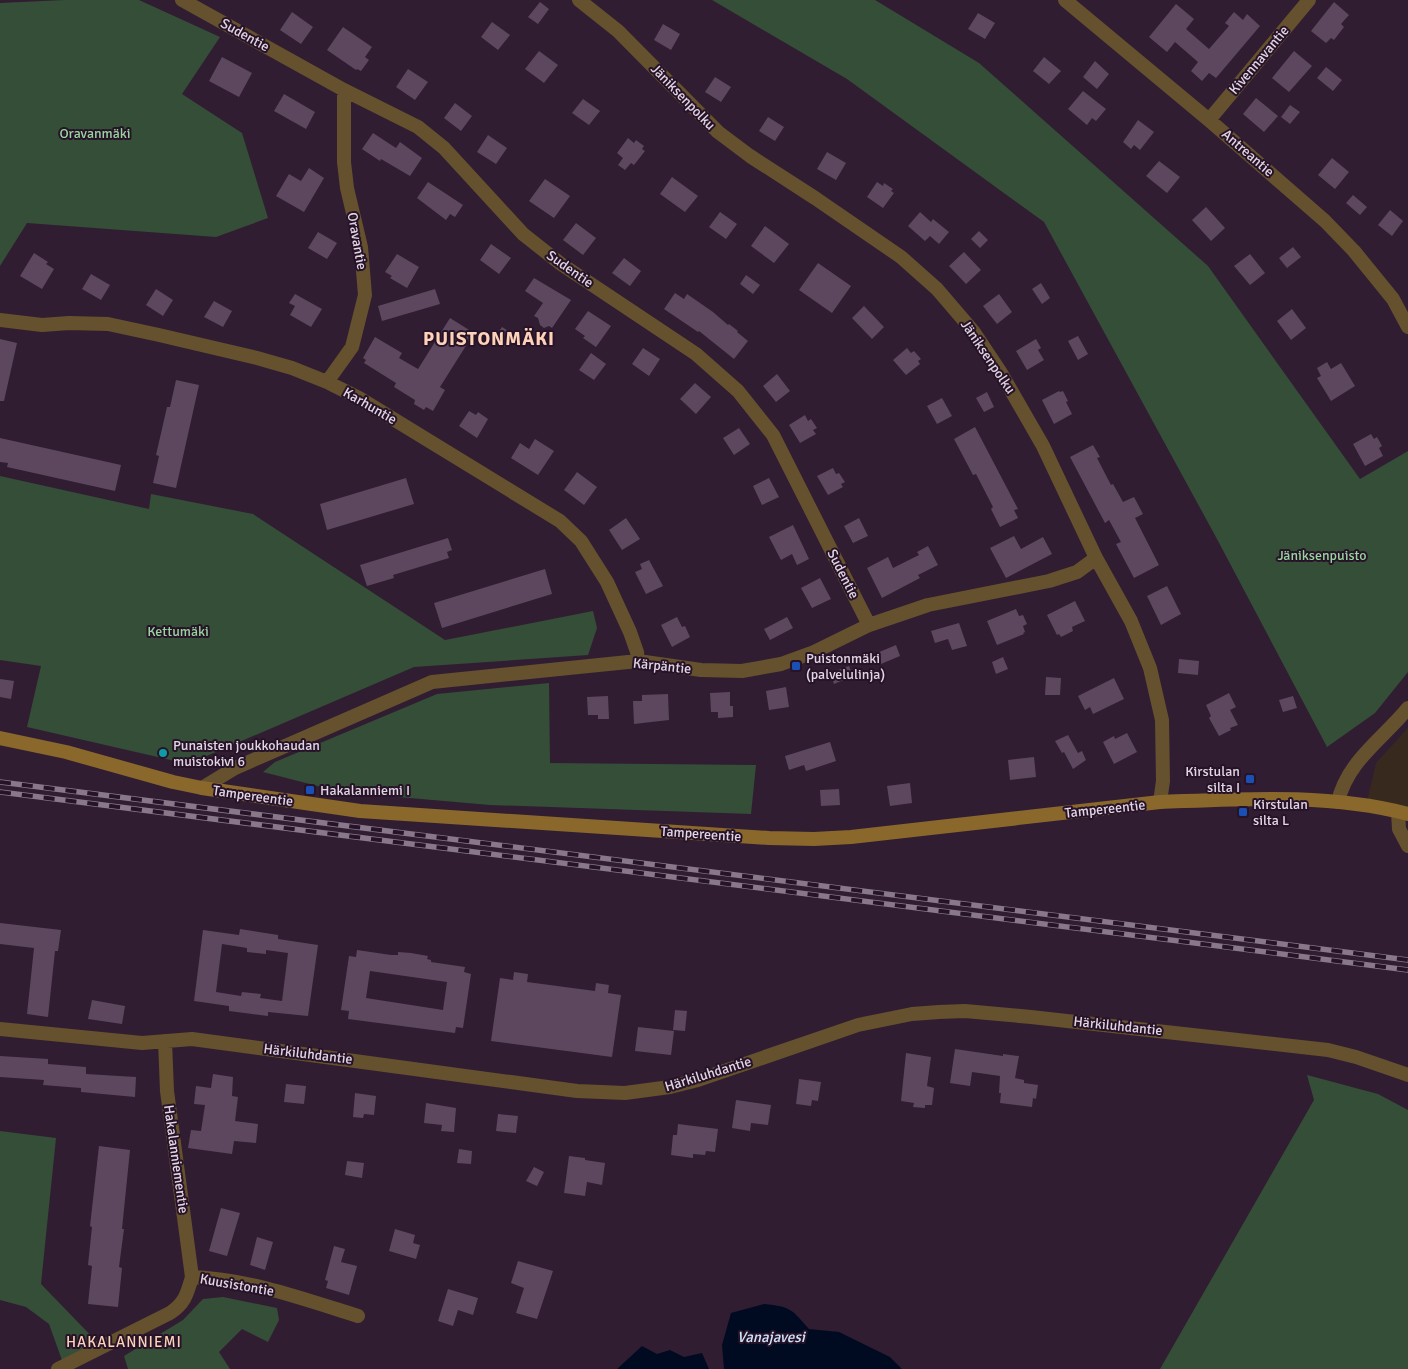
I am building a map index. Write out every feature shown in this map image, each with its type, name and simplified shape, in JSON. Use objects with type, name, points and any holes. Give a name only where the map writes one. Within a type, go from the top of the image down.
[{"type":"main road","name":"Tampereentie","points":[[0,738],[66,752],[173,782],[202,788],[360,811],[769,838],[814,839],[851,837],[1160,802],[1280,800],[1338,802],[1403,813]]},
{"type":"street","name":"Sudentie","points":[[182,0],[344,90],[418,127],[444,148],[523,234],[561,264],[696,354],[738,391],[773,435],[869,625]]},
{"type":"street","name":"Jäniksenpolku","points":[[580,0],[618,30],[718,132],[750,156],[901,257],[937,289],[973,331],[1001,373],[1043,446],[1096,558],[1131,621],[1150,668],[1162,720],[1163,781],[1160,802]]},
{"type":"street","name":"Antreantie","points":[[1065,0],[1209,120],[1324,221],[1354,251],[1393,299],[1408,327]]},
{"type":"street","name":"Kivennavantie","points":[[1209,120],[1309,0]]},
{"type":"street","name":"Oravantie","points":[[327,382],[352,348],[365,295],[361,247],[347,188],[345,170],[344,90]]},
{"type":"street","name":"Karhuntie","points":[[0,320],[42,326],[69,323],[108,324],[257,358],[292,368],[327,382],[359,398],[560,521],[581,540],[607,582],[630,632],[638,661]]},
{"type":"street","name":"Kärpäntie","points":[[202,788],[235,768],[432,682],[638,661],[702,670],[742,671],[781,664],[814,652],[869,625],[928,604],[1048,581],[1077,572],[1096,558]]},
{"type":"street","points":[[1338,802],[1345,781],[1354,767],[1408,708]]},
{"type":"street","points":[[1403,813],[1399,829],[1408,846]]},
{"type":"street","name":"Härkiluhdantie","points":[[0,1029],[142,1044],[192,1039],[577,1091],[625,1093],[656,1090],[698,1080],[858,1025],[912,1014],[965,1011],[1328,1050],[1356,1057],[1408,1075]]},
{"type":"street","name":"Hakalanniementie","points":[[165,1041],[168,1100],[192,1277]]},
{"type":"street","name":"Kuusistontie","points":[[58,1369],[170,1313],[180,1306],[192,1277],[211,1278],[243,1284],[294,1296],[358,1316]]},
{"type":"shaded area","points":[[1408,728],[1408,811],[1367,802],[1376,763]]},
{"type":"green space","name":"Oravanmäki","points":[[64,0],[139,0],[220,37],[182,94],[242,133],[268,218],[216,237],[27,223],[0,266],[0,3]]},
{"type":"green space","name":"Jäniksenpuisto","points":[[712,0],[875,0],[979,63],[1208,266],[1360,479],[1408,451],[1408,672],[1375,713],[1327,747],[1217,539],[1044,222],[847,79]]},
{"type":"green space","name":"Kettumäki","points":[[0,476],[149,509],[151,494],[253,514],[445,640],[593,611],[597,628],[588,655],[414,667],[188,764],[27,727],[41,666],[0,660]]},
{"type":"green space","points":[[549,683],[550,763],[756,765],[751,814],[490,805],[341,792],[263,772],[275,762],[437,694]]},
{"type":"green space","points":[[1307,1075],[1378,1094],[1408,1110],[1408,1369],[1160,1369],[1314,1100]]},
{"type":"green space","points":[[0,1131],[56,1138],[41,1284],[100,1345],[63,1363],[49,1324],[26,1307],[0,1300]]},
{"type":"green space","points":[[223,1297],[277,1308],[279,1320],[268,1342],[242,1329],[219,1352],[230,1369],[128,1369],[124,1356],[183,1320],[203,1299]]},
{"type":"water","name":"Vanajavesi","points":[[764,1304],[780,1306],[790,1310],[809,1329],[839,1332],[890,1357],[902,1369],[724,1369],[722,1345],[731,1313]]},
{"type":"water","name":"Vanajavesi","points":[[642,1346],[657,1354],[670,1350],[684,1357],[702,1353],[709,1369],[617,1369]]},
{"type":"building","points":[[540,2],[549,9],[538,24],[528,17]]},
{"type":"building","points":[[1334,2],[1349,15],[1341,24],[1344,27],[1334,40],[1331,38],[1326,43],[1311,31]]},
{"type":"building","points":[[1176,4],[1194,19],[1186,29],[1209,49],[1229,26],[1225,23],[1234,12],[1243,20],[1247,14],[1260,26],[1216,78],[1209,73],[1202,81],[1191,71],[1198,62],[1175,42],[1167,52],[1149,37]]},
{"type":"building","points":[[292,12],[313,27],[301,44],[280,30]]},
{"type":"building","points":[[978,13],[995,23],[985,39],[968,29]]},
{"type":"building","points":[[492,22],[510,35],[498,50],[481,37]]},
{"type":"building","points":[[663,24],[680,34],[671,50],[654,40]]},
{"type":"building","points":[[343,27],[372,47],[365,57],[369,60],[361,71],[356,70],[327,50]]},
{"type":"building","points":[[539,51],[558,65],[544,83],[525,69]]},
{"type":"building","points":[[1294,51],[1312,66],[1289,92],[1272,78]]},
{"type":"building","points":[[222,57],[252,73],[239,97],[209,81]]},
{"type":"building","points":[[1044,57],[1061,71],[1049,84],[1033,71]]},
{"type":"building","points":[[1095,61],[1109,74],[1097,89],[1083,77]]},
{"type":"building","points":[[1326,67],[1342,80],[1333,91],[1317,78]]},
{"type":"building","points":[[408,69],[428,82],[415,100],[396,87]]},
{"type":"building","points":[[715,77],[731,87],[721,102],[705,92]]},
{"type":"building","points":[[1083,91],[1106,109],[1096,121],[1092,118],[1087,125],[1068,109]]},
{"type":"building","points":[[284,94],[315,112],[306,129],[274,111]]},
{"type":"building","points":[[1256,98],[1278,116],[1264,132],[1243,114]]},
{"type":"building","points":[[583,99],[600,111],[589,125],[572,113]]},
{"type":"building","points":[[455,103],[472,116],[461,131],[444,118]]},
{"type":"building","points":[[1290,105],[1300,112],[1290,124],[1281,117]]},
{"type":"building","points":[[768,117],[784,127],[775,141],[759,131]]},
{"type":"building","points":[[1138,120],[1154,132],[1140,150],[1134,145],[1131,149],[1123,142]]},
{"type":"building","points":[[373,133],[396,148],[400,142],[422,158],[410,176],[381,159],[380,161],[362,149]]},
{"type":"building","points":[[488,135],[507,148],[496,164],[477,152]]},
{"type":"building","points":[[628,138],[634,143],[636,140],[644,146],[642,149],[645,151],[634,165],[631,163],[625,170],[618,165],[623,158],[617,153]]},
{"type":"building","points":[[827,152],[846,163],[836,180],[817,169]]},
{"type":"building","points":[[1332,158],[1349,172],[1335,189],[1318,175]]},
{"type":"building","points":[[1159,161],[1180,177],[1167,193],[1146,176]]},
{"type":"building","points":[[309,168],[324,178],[304,212],[276,196],[289,174],[301,181]]},
{"type":"building","points":[[672,177],[698,196],[685,212],[660,194]]},
{"type":"building","points":[[545,179],[570,196],[554,218],[529,201]]},
{"type":"building","points":[[428,182],[463,205],[455,217],[450,214],[446,220],[417,198]]},
{"type":"building","points":[[877,182],[883,186],[884,183],[893,189],[891,191],[894,193],[883,208],[867,197]]},
{"type":"building","points":[[1353,195],[1367,207],[1360,215],[1346,203]]},
{"type":"building","points":[[1206,207],[1225,228],[1211,241],[1192,220]]},
{"type":"building","points":[[1390,210],[1403,221],[1392,236],[1378,225]]},
{"type":"building","points":[[720,212],[737,224],[726,239],[709,227]]},
{"type":"building","points":[[920,212],[931,222],[933,219],[949,232],[939,244],[930,236],[925,241],[908,226]]},
{"type":"building","points":[[576,223],[596,238],[583,255],[563,240]]},
{"type":"building","points":[[765,226],[789,244],[774,263],[751,246]]},
{"type":"building","points":[[979,231],[988,240],[980,248],[971,239]]},
{"type":"building","points":[[318,232],[337,243],[327,259],[308,248]]},
{"type":"building","points":[[491,244],[511,258],[499,274],[480,260]]},
{"type":"building","points":[[1293,247],[1301,257],[1287,268],[1279,258]]},
{"type":"building","points":[[964,252],[981,270],[966,284],[949,266]]},
{"type":"building","points":[[34,253],[48,262],[46,264],[54,269],[42,289],[20,276]]},
{"type":"building","points":[[397,254],[419,267],[407,288],[390,278],[392,276],[385,272]]},
{"type":"building","points":[[1250,254],[1265,273],[1250,285],[1234,266]]},
{"type":"building","points":[[624,258],[641,271],[630,286],[612,273]]},
{"type":"building","points":[[818,263],[851,286],[832,313],[799,290]]},
{"type":"building","points":[[91,274],[110,285],[101,300],[82,289]]},
{"type":"building","points":[[746,275],[760,285],[753,294],[740,284]]},
{"type":"building","points":[[534,278],[571,300],[552,328],[549,326],[544,328],[540,325],[538,318],[534,316],[543,303],[525,291]]},
{"type":"building","points":[[1041,283],[1050,298],[1042,304],[1032,289]]},
{"type":"building","points":[[156,289],[173,300],[163,316],[146,305]]},
{"type":"building","points":[[435,289],[440,304],[382,321],[378,306]]},
{"type":"building","points":[[675,293],[684,299],[687,294],[729,324],[748,341],[734,359],[699,331],[664,309]]},
{"type":"building","points":[[295,294],[322,309],[311,327],[290,315],[295,306],[289,303]]},
{"type":"building","points":[[999,294],[1012,312],[997,324],[983,306]]},
{"type":"building","points":[[214,301],[232,311],[223,327],[204,317]]},
{"type":"building","points":[[864,306],[884,327],[872,339],[852,318]]},
{"type":"building","points":[[1292,309],[1306,328],[1291,340],[1277,321]]},
{"type":"building","points":[[588,311],[611,326],[596,347],[583,338],[585,336],[575,329]]},
{"type":"building","points":[[450,318],[474,333],[440,387],[445,390],[433,411],[426,407],[424,410],[414,404],[415,400],[394,387],[396,383],[364,363],[366,360],[363,358],[375,337],[402,353],[399,358],[418,369]]},
{"type":"building","points":[[502,327],[513,334],[505,347],[494,339]]},
{"type":"building","points":[[1078,336],[1088,354],[1078,360],[1068,341]]},
{"type":"building","points":[[0,339],[17,343],[4,401],[0,401]]},
{"type":"building","points":[[1036,339],[1041,348],[1038,350],[1044,360],[1027,370],[1016,351]]},
{"type":"building","points":[[643,348],[660,359],[649,376],[632,364]]},
{"type":"building","points":[[907,348],[911,353],[914,351],[921,359],[918,361],[920,364],[906,375],[893,360]]},
{"type":"building","points":[[591,353],[606,364],[594,380],[579,370]]},
{"type":"building","points":[[1327,362],[1331,369],[1341,363],[1355,386],[1331,401],[1317,378],[1321,376],[1317,368]]},
{"type":"building","points":[[777,374],[790,391],[776,402],[763,386]]},
{"type":"building","points":[[176,380],[199,385],[176,488],[153,483],[159,456],[156,455],[167,407],[170,407]]},
{"type":"building","points":[[695,383],[711,397],[696,414],[680,399]]},
{"type":"building","points":[[1059,391],[1063,391],[1072,414],[1054,424],[1042,400]]},
{"type":"building","points":[[987,392],[994,407],[984,412],[976,398]]},
{"type":"building","points":[[942,398],[952,416],[937,424],[927,406]]},
{"type":"building","points":[[469,411],[476,415],[478,412],[488,419],[477,438],[459,426]]},
{"type":"building","points":[[805,415],[808,421],[811,419],[817,428],[813,430],[816,434],[800,443],[789,425]]},
{"type":"building","points":[[975,427],[1018,509],[1014,510],[1018,518],[1000,527],[991,509],[993,507],[976,474],[973,475],[954,439]]},
{"type":"building","points":[[739,428],[750,444],[734,455],[723,438]]},
{"type":"building","points":[[1371,434],[1374,439],[1377,437],[1382,446],[1379,448],[1383,456],[1365,466],[1353,444]]},
{"type":"building","points":[[0,438],[121,465],[115,491],[7,467],[8,463],[0,462]]},
{"type":"building","points":[[535,439],[554,451],[538,475],[511,458],[520,443],[529,449]]},
{"type":"building","points":[[1093,445],[1100,457],[1097,458],[1111,485],[1113,484],[1123,502],[1134,497],[1143,514],[1135,518],[1159,565],[1134,578],[1116,544],[1121,542],[1109,520],[1105,523],[1070,457]]},
{"type":"building","points":[[833,468],[836,474],[839,473],[845,482],[841,484],[843,487],[828,495],[817,476]]},
{"type":"building","points":[[577,472],[597,487],[584,505],[564,490]]},
{"type":"building","points":[[406,478],[414,504],[327,530],[320,504]]},
{"type":"building","points":[[769,478],[779,497],[762,505],[753,486]]},
{"type":"building","points":[[626,518],[640,539],[622,550],[609,530]]},
{"type":"building","points":[[859,518],[868,536],[853,543],[844,526]]},
{"type":"building","points":[[793,525],[809,559],[797,565],[792,554],[781,560],[769,537]]},
{"type":"building","points":[[1014,536],[1021,549],[1043,537],[1052,554],[1006,578],[990,548]]},
{"type":"building","points":[[448,538],[452,550],[447,552],[449,558],[393,575],[394,578],[367,586],[360,565]]},
{"type":"building","points":[[928,546],[938,565],[918,575],[920,578],[882,598],[867,568],[888,557],[893,568],[919,555],[917,552]]},
{"type":"building","points":[[649,560],[663,586],[646,594],[635,572],[642,569],[640,564]]},
{"type":"building","points":[[545,569],[552,594],[442,628],[434,603]]},
{"type":"building","points":[[820,578],[831,599],[812,608],[801,588]]},
{"type":"building","points":[[1167,586],[1181,614],[1161,625],[1147,596]]},
{"type":"building","points":[[1075,601],[1085,621],[1072,627],[1073,631],[1061,637],[1059,634],[1057,635],[1047,615]]},
{"type":"building","points":[[1016,609],[1019,616],[1023,615],[1027,624],[1023,626],[1024,634],[997,645],[987,621]]},
{"type":"building","points":[[677,617],[682,627],[685,626],[690,637],[672,647],[661,625]]},
{"type":"building","points":[[787,617],[793,628],[770,640],[764,629]]},
{"type":"building","points":[[959,623],[967,646],[952,650],[948,639],[935,643],[931,631]]},
{"type":"building","points":[[896,645],[900,656],[881,664],[877,653]]},
{"type":"building","points":[[1003,657],[1008,669],[996,674],[992,662]]},
{"type":"building","points":[[1179,659],[1199,661],[1198,675],[1178,673]]},
{"type":"building","points":[[849,666],[853,676],[834,684],[830,673]]},
{"type":"building","points":[[1046,677],[1061,678],[1060,695],[1045,695]]},
{"type":"building","points":[[1114,678],[1124,699],[1093,714],[1090,707],[1085,710],[1078,696]]},
{"type":"building","points":[[0,679],[14,681],[11,699],[0,697]]},
{"type":"building","points":[[786,687],[789,707],[769,710],[766,691]]},
{"type":"building","points":[[730,692],[730,706],[733,706],[733,717],[718,718],[718,712],[711,712],[710,693]]},
{"type":"building","points":[[1229,693],[1236,707],[1230,710],[1238,725],[1219,736],[1209,718],[1211,716],[1206,705]]},
{"type":"building","points":[[668,694],[669,720],[634,724],[633,701],[642,701],[642,695]]},
{"type":"building","points":[[608,696],[609,719],[598,719],[598,715],[588,715],[587,697]]},
{"type":"building","points":[[1293,696],[1297,708],[1283,712],[1279,700]]},
{"type":"building","points":[[1127,733],[1137,752],[1114,764],[1103,742],[1114,736],[1115,739]]},
{"type":"building","points":[[1068,735],[1078,753],[1082,751],[1086,760],[1073,769],[1064,752],[1062,753],[1055,741]]},
{"type":"building","points":[[830,742],[836,761],[806,771],[804,765],[789,770],[785,756]]},
{"type":"building","points":[[1034,757],[1036,777],[1010,780],[1008,760]]},
{"type":"building","points":[[910,783],[912,803],[890,806],[887,786]]},
{"type":"building","points":[[839,789],[840,805],[821,806],[820,790]]},
{"type":"building","points":[[0,923],[61,930],[58,951],[55,951],[48,1017],[27,1014],[34,948],[0,944]]},
{"type":"building","points":[[240,929],[278,935],[278,939],[318,945],[308,1016],[268,1012],[268,1016],[229,1011],[229,1006],[194,1001],[203,930],[239,935]],"holes":[[[222,944],[247,948],[247,952],[266,954],[266,950],[288,953],[282,1001],[260,998],[261,994],[242,992],[241,996],[216,992]]]},
{"type":"building","points":[[357,950],[391,955],[398,955],[398,952],[411,953],[428,956],[427,959],[431,960],[431,962],[465,967],[464,972],[471,974],[463,1028],[456,1027],[455,1033],[348,1019],[349,1011],[341,1010],[349,956],[356,957]],"holes":[[[370,971],[447,982],[443,1010],[366,998]]]},
{"type":"building","points":[[514,972],[528,974],[527,982],[595,991],[596,983],[609,985],[608,993],[621,995],[612,1057],[491,1041],[500,978],[513,980]]},
{"type":"building","points":[[92,1000],[125,1006],[122,1024],[88,1019]]},
{"type":"building","points":[[675,1010],[687,1011],[685,1031],[673,1030]]},
{"type":"building","points":[[638,1027],[674,1031],[671,1055],[635,1051]]},
{"type":"building","points":[[955,1049],[1003,1056],[1003,1054],[1019,1056],[1015,1078],[1024,1080],[1024,1083],[1038,1085],[1036,1099],[1033,1098],[1032,1107],[1000,1103],[1000,1076],[972,1072],[970,1086],[950,1083]]},
{"type":"building","points":[[906,1053],[931,1057],[927,1086],[934,1088],[932,1105],[925,1105],[925,1108],[913,1107],[914,1103],[901,1101]]},
{"type":"building","points":[[0,1056],[48,1059],[48,1064],[86,1067],[86,1074],[136,1077],[135,1097],[81,1092],[81,1088],[43,1085],[44,1080],[0,1077]]},
{"type":"building","points":[[213,1074],[233,1077],[232,1096],[238,1097],[235,1121],[258,1124],[256,1143],[234,1141],[232,1154],[188,1148],[191,1130],[201,1131],[205,1105],[194,1104],[196,1086],[211,1088]]},
{"type":"building","points":[[799,1079],[821,1082],[818,1101],[812,1100],[811,1106],[796,1104]]},
{"type":"building","points":[[286,1084],[306,1086],[304,1104],[284,1102]]},
{"type":"building","points":[[355,1093],[376,1096],[374,1115],[364,1114],[363,1118],[353,1117]]},
{"type":"building","points":[[736,1100],[771,1105],[768,1125],[751,1123],[750,1131],[732,1128]]},
{"type":"building","points":[[426,1103],[456,1108],[454,1132],[441,1131],[442,1125],[424,1123]]},
{"type":"building","points":[[498,1114],[518,1116],[516,1133],[496,1131]]},
{"type":"building","points":[[678,1124],[718,1129],[715,1152],[706,1151],[705,1155],[693,1154],[693,1158],[671,1155],[673,1135],[677,1135]]},
{"type":"building","points":[[99,1146],[130,1150],[119,1267],[122,1268],[118,1307],[88,1304],[92,1266],[88,1265],[92,1227],[90,1226]]},
{"type":"building","points":[[459,1149],[472,1151],[471,1164],[457,1163]]},
{"type":"building","points":[[569,1156],[605,1163],[602,1185],[587,1182],[585,1196],[564,1193]]},
{"type":"building","points":[[347,1161],[364,1163],[362,1178],[345,1175]]},
{"type":"building","points":[[534,1167],[544,1172],[537,1186],[526,1181]]},
{"type":"building","points":[[221,1208],[240,1213],[227,1256],[209,1251]]},
{"type":"building","points":[[395,1229],[415,1235],[413,1243],[420,1245],[416,1259],[389,1251]]},
{"type":"building","points":[[257,1237],[273,1242],[265,1270],[250,1265]]},
{"type":"building","points":[[334,1246],[345,1249],[341,1262],[357,1266],[349,1295],[326,1288],[328,1281],[325,1280]]},
{"type":"building","points":[[518,1261],[553,1271],[537,1319],[516,1313],[524,1288],[511,1283]]},
{"type":"building","points":[[448,1289],[478,1298],[473,1315],[458,1310],[453,1326],[438,1321]]},
{"type":"railway","points":[[0,782],[1408,960]]},
{"type":"railway","points":[[0,792],[1408,970]]},
{"type":"place","name":"Puistonmäki (palvelulinja)","points":[[796,666]]},
{"type":"place","name":"Punaisten joukkohaudan muistokivi 6","points":[[163,753]]},
{"type":"place","name":"Kirstulan silta I","points":[[1250,779]]},
{"type":"place","name":"Hakalanniemi I","points":[[310,790]]},
{"type":"place","name":"Kirstulan silta L","points":[[1243,812]]},
{"type":"district","name":"PUISTONMÄKI","points":[[489,339]]},
{"type":"district","name":"HAKALANNIEMI","points":[[124,1342]]}]
